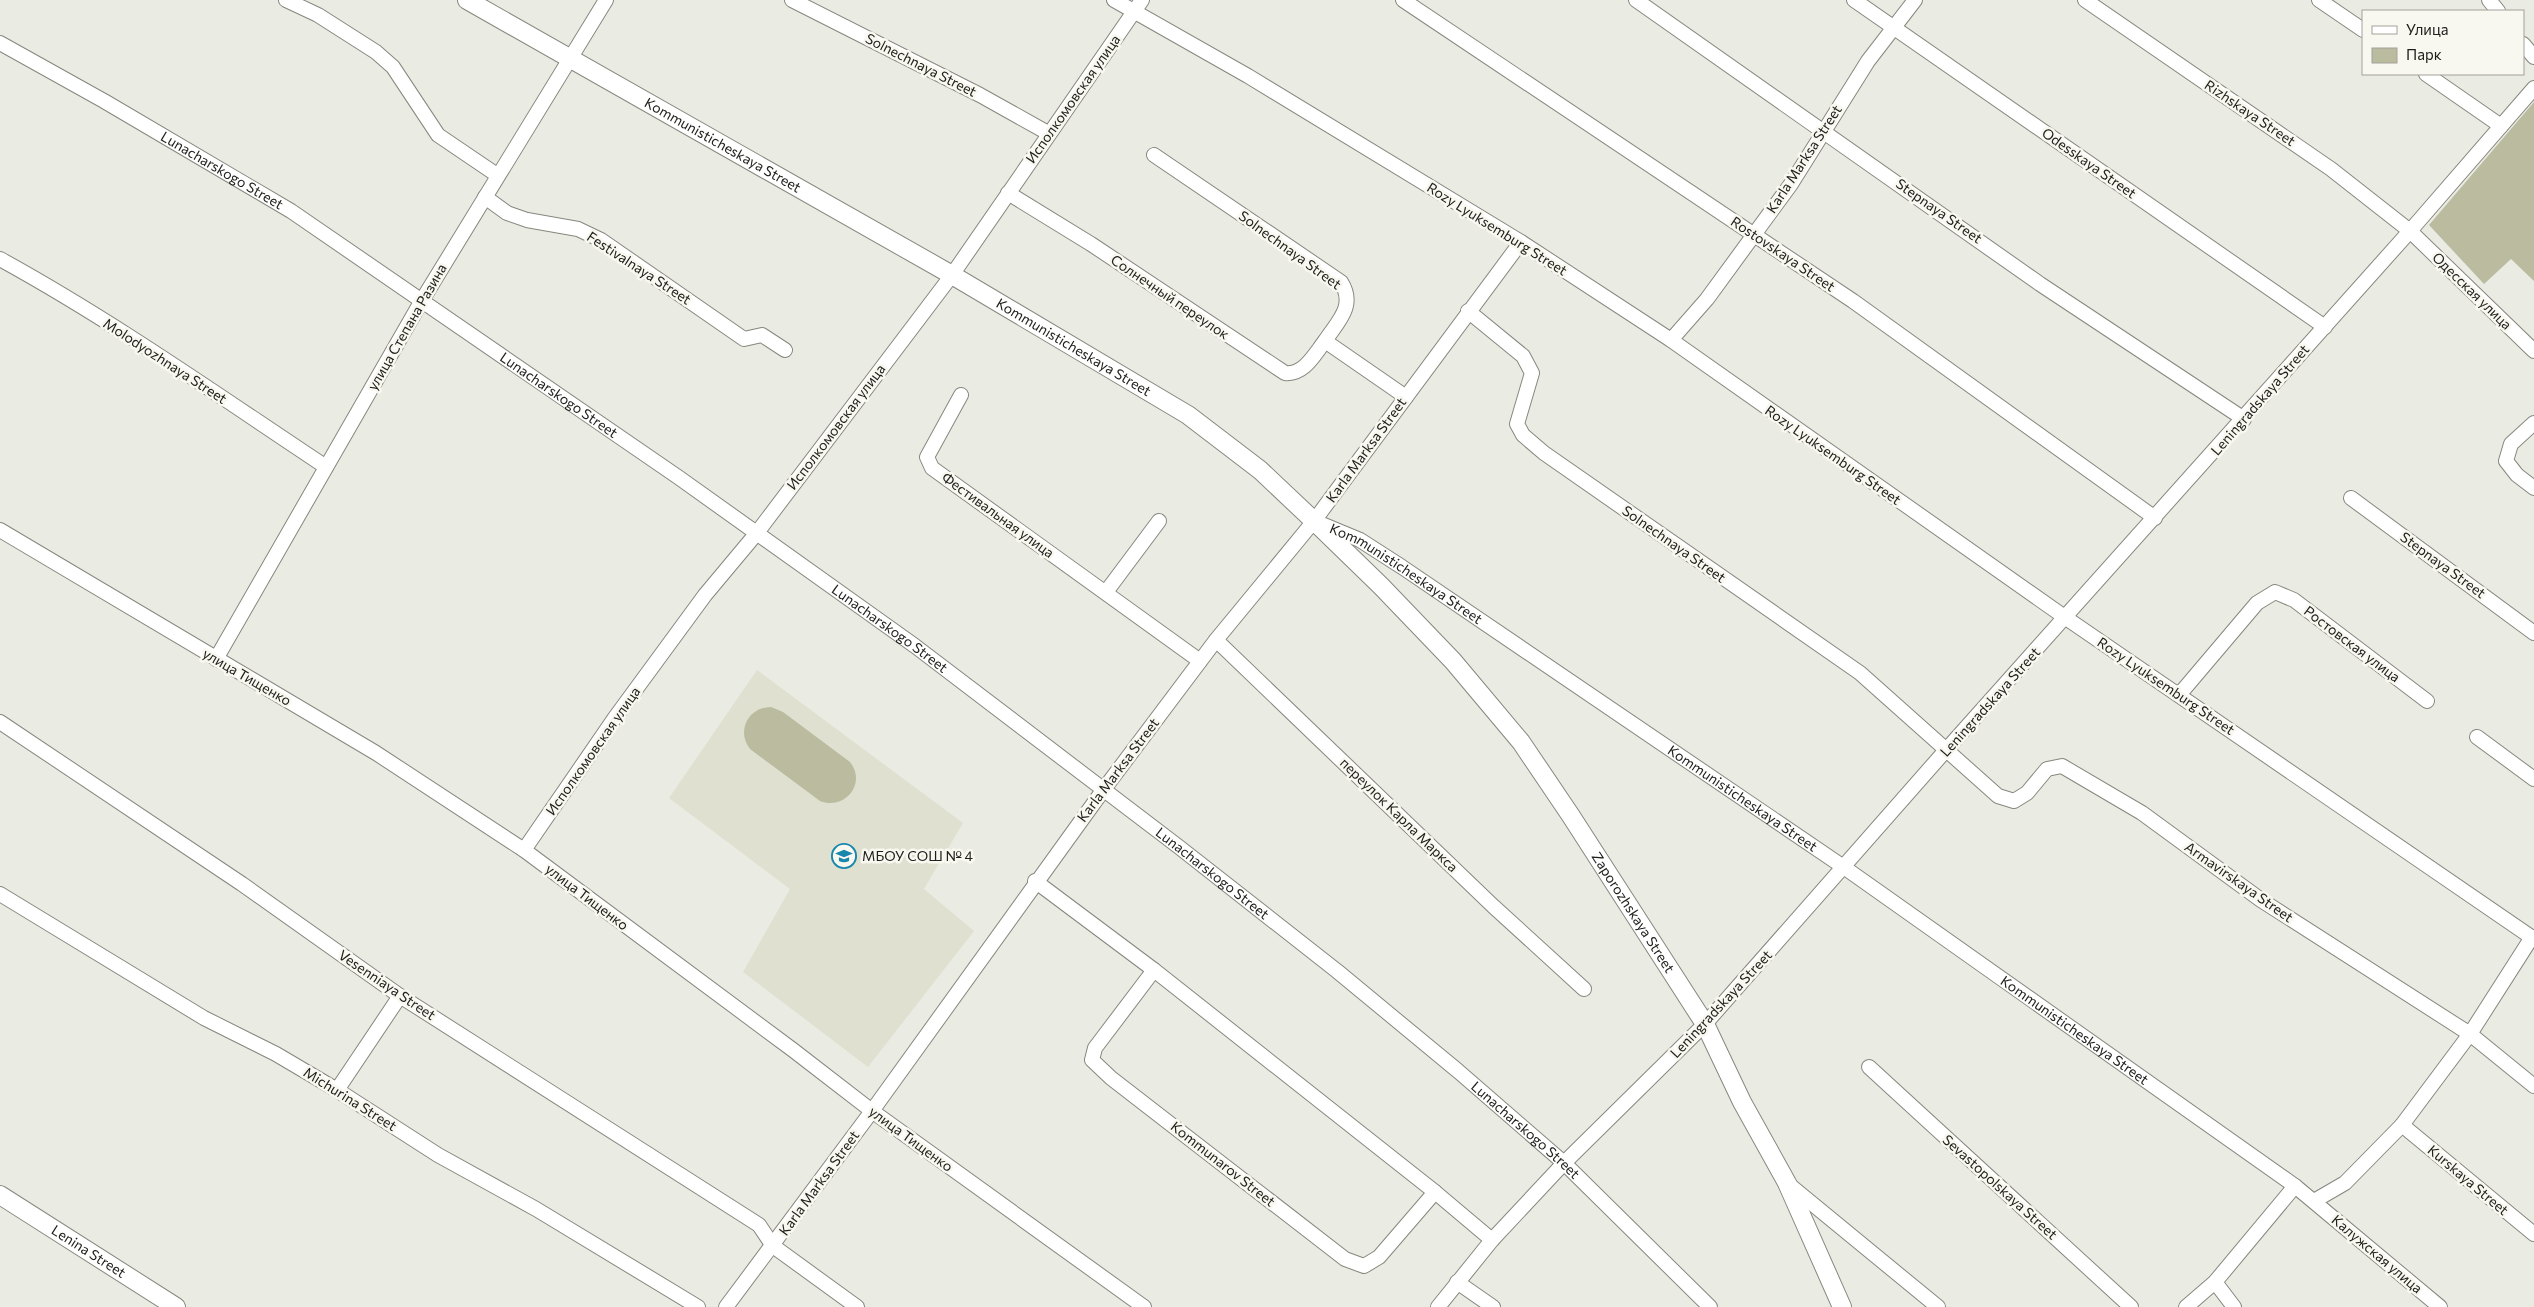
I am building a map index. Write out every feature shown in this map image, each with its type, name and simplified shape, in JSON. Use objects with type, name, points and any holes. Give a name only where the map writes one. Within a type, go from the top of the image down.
[{"type":"main road","name":"Kommunisticheskaya Street","points":[[467,0],[952,275],[1188,415],[1260,470],[1314,521]]},
{"type":"main road","name":"Zaporozhskaya Street","points":[[1314,521],[1381,586],[1453,661],[1521,742],[1705,1024],[1742,1102],[1787,1182]]},
{"type":"main road","points":[[1787,1182],[1842,1307]]},
{"type":"main road","name":"Lenina Street","points":[[0,1196],[176,1307]]},
{"type":"street","points":[[286,0],[318,15],[376,52],[393,67],[438,136],[497,175]]},
{"type":"street","name":"улица Степана Разина","points":[[216,659],[497,175],[568,58],[606,0]]},
{"type":"street","name":"Solnechnaya Street","points":[[792,0],[980,95],[1048,133]]},
{"type":"street","name":"Rozy Lyuksemburg Street","points":[[1114,0],[1138,6],[1256,82],[1521,242],[1671,340],[2066,618],[2533,938]]},
{"type":"street","name":"Rostovskaya Street","points":[[1403,0],[1753,234],[1948,368],[2155,518]]},
{"type":"street","name":"Stepnaya Street","points":[[1636,0],[1824,130],[2040,284],[2244,419]]},
{"type":"street","name":"Odesskaya Street","points":[[1854,0],[2325,327]]},
{"type":"street","name":"Karla Marksa Street","points":[[1671,340],[1707,299],[1791,184],[1868,61],[1915,0]]},
{"type":"street","name":"Rizhskaya Street","points":[[2085,0],[2331,169],[2410,232]]},
{"type":"street","points":[[2319,0],[2362,29]]},
{"type":"street","name":"Исполкомовская улица","points":[[524,850],[614,719],[704,595],[756,534],[952,275],[1048,133],[1138,6]]},
{"type":"street","name":"Lunacharskogo Street","points":[[0,44],[104,101],[291,212],[678,477],[916,646],[1104,789],[1337,971],[1564,1163],[1710,1307]]},
{"type":"street","points":[[2524,45],[2534,57]]},
{"type":"street","points":[[2427,75],[2502,126]]},
{"type":"street","name":"Leningradskaya Street","points":[[1438,1307],[1492,1240],[1564,1163],[1705,1024],[1845,868],[1946,750],[2410,232],[2534,88]]},
{"type":"street","name":"Solnechnaya Street","points":[[1154,155],[1341,282],[1348,294],[1346,307],[1325,341]]},
{"type":"street","name":"Солнечный переулок","points":[[1008,193],[1091,244],[1285,373],[1294,374],[1303,369],[1325,341]]},
{"type":"street","name":"Festivalnaya Street","points":[[485,197],[507,213],[527,220],[578,229],[601,240],[744,339],[762,335],[785,350]]},
{"type":"street","name":"Одесская улица","points":[[2410,232],[2534,351]]},
{"type":"street","name":"Karla Marksa Street","points":[[726,1307],[872,1111],[1035,881],[1216,640],[1314,521],[1521,242]]},
{"type":"street","name":"Molodyozhnaya Street","points":[[0,259],[44,284],[156,354],[326,467]]},
{"type":"street","name":"Solnechnaya Street","points":[[1468,311],[1523,356],[1532,373],[1518,424],[1523,435],[1544,453],[1860,674],[1946,750]]},
{"type":"street","points":[[1325,341],[1406,397]]},
{"type":"street","name":"Фестивальная улица","points":[[960,395],[927,457],[932,468],[1200,661]]},
{"type":"street","points":[[2534,423],[2511,444],[2506,460],[2517,475],[2534,488]]},
{"type":"street","name":"Stepnaya Street","points":[[2352,498],[2534,633]]},
{"type":"street","points":[[1106,592],[1159,521]]},
{"type":"street","name":"Kommunisticheskaya Street","points":[[1314,521],[1360,540],[1402,567],[1845,868],[2314,1201]]},
{"type":"street","name":"улица Тищенко","points":[[0,530],[376,753],[524,850],[872,1111],[1144,1307]]},
{"type":"street","name":"Ростовская улица","points":[[2180,695],[2258,603],[2275,592],[2294,600],[2427,701]]},
{"type":"street","name":"переулок Карла Маркса","points":[[1216,640],[1492,906],[1584,989]]},
{"type":"street","name":"Vesenniaya Street","points":[[0,722],[234,878],[400,996],[759,1224],[773,1246]]},
{"type":"street","points":[[2477,737],[2534,780]]},
{"type":"street","name":"Armavirskaya Street","points":[[1946,750],[1998,796],[2014,801],[2027,793],[2047,769],[2062,766],[2142,813],[2261,900],[2470,1034],[2534,1086]]},
{"type":"street","points":[[1035,881],[1154,970],[1435,1192],[1492,1240]]},
{"type":"street","name":"Michurina Street","points":[[0,894],[204,1018],[276,1054],[338,1090],[438,1155],[536,1209],[698,1307]]},
{"type":"street","points":[[2314,1201],[2345,1183],[2402,1125],[2470,1034],[2533,938]]},
{"type":"street","name":"Kommunarov Street","points":[[1154,970],[1095,1048],[1092,1060],[1119,1084],[1345,1259],[1364,1266],[1379,1257],[1435,1192]]},
{"type":"street","points":[[338,1090],[400,996]]},
{"type":"street","name":"Sevastopolskaya Street","points":[[1869,1067],[2131,1307]]},
{"type":"street","name":"Kurskaya Street","points":[[2402,1125],[2534,1234]]},
{"type":"street","name":"Zaporozhskaya Street","points":[[1787,1182],[1938,1307]]},
{"type":"street","points":[[2186,1307],[2215,1282],[2294,1186]]},
{"type":"street","name":"Калужская улица","points":[[2314,1201],[2440,1307]]},
{"type":"street","points":[[773,1246],[857,1307]]},
{"type":"street","points":[[1457,1282],[1493,1307]]},
{"type":"street","points":[[2215,1282],[2234,1307]]},
{"type":"shaded area","name":"МБОУ СОШ № 4","points":[[757,670],[963,823],[924,889],[974,931],[868,1067],[743,972],[790,889],[669,798]]},
{"type":"green space","points":[[2534,102],[2534,281],[2511,259],[2484,284],[2429,225]]},
{"type":"green space","points":[[771,707],[783,712],[850,762],[855,770],[855,786],[845,799],[829,803],[820,801],[750,749],[744,737],[745,725],[752,714],[763,708]]},
{"type":"place","name":"МБОУ СОШ № 4","points":[[844,856]]}]
